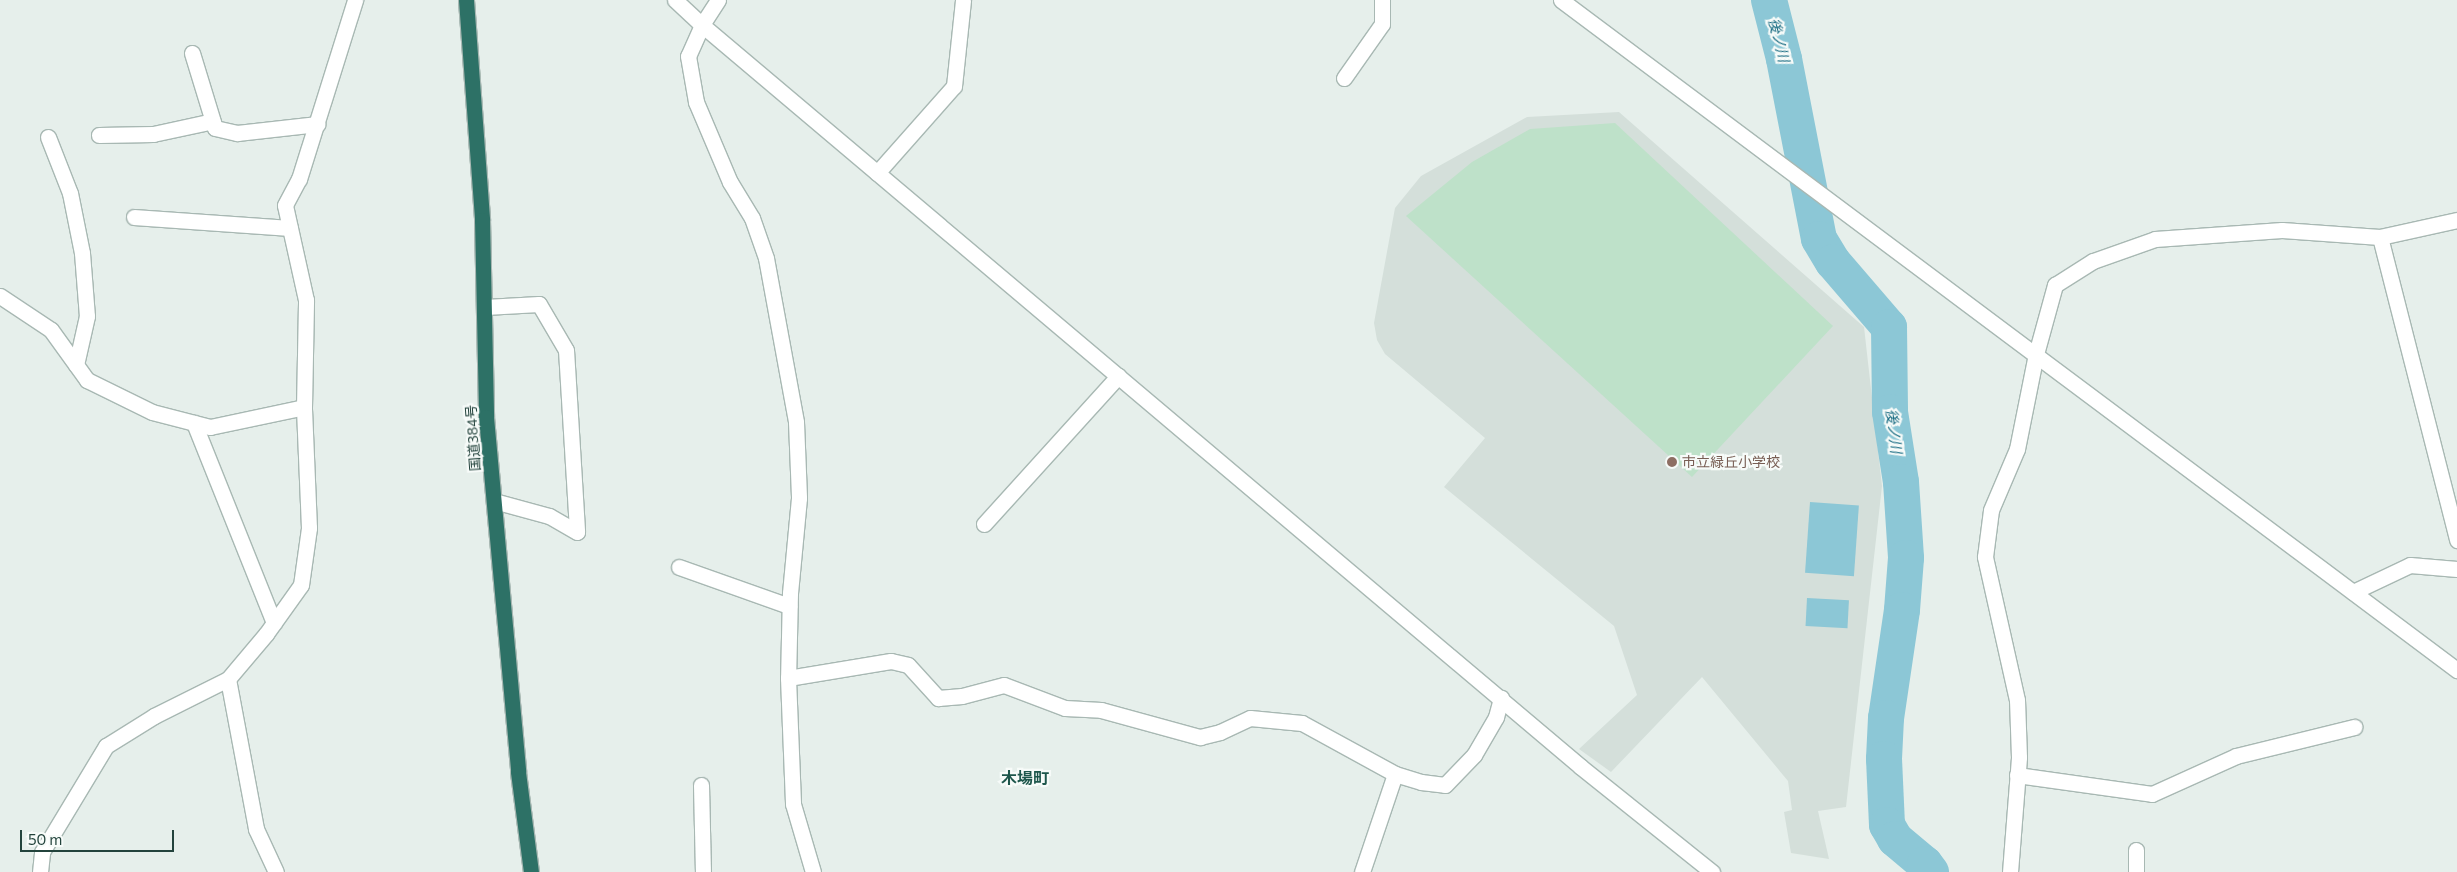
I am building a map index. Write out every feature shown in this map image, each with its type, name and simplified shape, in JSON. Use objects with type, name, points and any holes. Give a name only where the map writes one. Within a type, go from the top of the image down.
[{"type":"highway","name":"国道384号","points":[[466,0],[482,220],[486,417],[518,767],[532,872]]},
{"type":"street","points":[[40,872],[42,852],[106,746],[154,716],[228,679],[274,623],[301,585],[309,518],[304,407],[306,300],[285,205],[299,179],[354,0]]},
{"type":"street","points":[[675,0],[702,25],[1581,767],[1712,872]]},
{"type":"street","points":[[718,0],[702,25],[688,56],[696,102],[730,182],[752,218],[766,258],[796,422],[799,498],[790,606],[788,678],[793,804],[814,872]]},
{"type":"street","points":[[877,173],[954,86],[963,0]]},
{"type":"street","points":[[1344,78],[1382,24],[1382,0]]},
{"type":"street","points":[[1561,0],[2457,670]]},
{"type":"street","points":[[192,53],[215,128],[237,133],[317,124]]},
{"type":"street","points":[[99,135],[153,134],[213,121]]},
{"type":"street","points":[[48,136],[70,193],[82,253],[87,316],[76,365]]},
{"type":"street","points":[[134,217],[290,228]]},
{"type":"street","points":[[2010,872],[2019,757],[2017,700],[1985,557],[1991,510],[2017,449],[2036,354],[2056,285],[2093,261],[2155,239],[2282,230],[2380,237],[2457,220]]},
{"type":"street","points":[[2380,237],[2457,540]]},
{"type":"street","points":[[0,296],[51,330],[87,380],[152,412],[210,427],[304,407]]},
{"type":"street","points":[[484,307],[539,304],[566,350],[577,532],[549,516],[494,501]]},
{"type":"street","points":[[984,524],[1118,376]]},
{"type":"street","points":[[194,423],[274,623]]},
{"type":"street","points":[[2353,592],[2410,565],[2457,569]]},
{"type":"street","points":[[679,567],[790,606]]},
{"type":"street","points":[[788,678],[891,661],[908,665],[938,698],[962,696],[1004,685],[1065,708],[1101,710],[1200,736],[1220,732],[1250,718],[1302,723],[1395,774],[1422,782],[1445,785],[1474,755],[1496,717],[1501,698]]},
{"type":"street","points":[[228,679],[256,829],[276,872]]},
{"type":"street","points":[[2017,775],[2152,794],[2236,756],[2354,727]]},
{"type":"street","points":[[1362,872],[1395,774]]},
{"type":"street","points":[[701,785],[703,872]]},
{"type":"street","points":[[2136,850],[2136,872]]},
{"type":"shaded area","name":"市立緑丘小学校","points":[[1619,112],[1864,327],[1882,486],[1846,807],[1818,811],[1829,859],[1791,853],[1784,812],[1792,810],[1788,781],[1702,677],[1611,772],[1579,749],[1637,695],[1614,626],[1444,487],[1485,438],[1385,354],[1377,340],[1374,323],[1395,208],[1421,176],[1527,117]]},
{"type":"green space","points":[[1615,123],[1833,326],[1692,477],[1406,216],[1472,162],[1530,129]]},
{"type":"water","points":[[1810,502],[1859,505],[1854,576],[1805,573]]},
{"type":"water","points":[[1807,598],[1849,600],[1847,628],[1806,626]]},
{"type":"waterway","name":"後ノ川","points":[[1769,0],[1784,59],[1819,239],[1833,262],[1889,327],[1890,412],[1901,482],[1906,558],[1902,610],[1886,718],[1884,759],[1887,825],[1895,839],[1925,864],[1931,872]]},
{"type":"place","name":"市立緑丘小学校","points":[[1672,462]]},
{"type":"district","name":"木場町","points":[[1025,778]]}]
